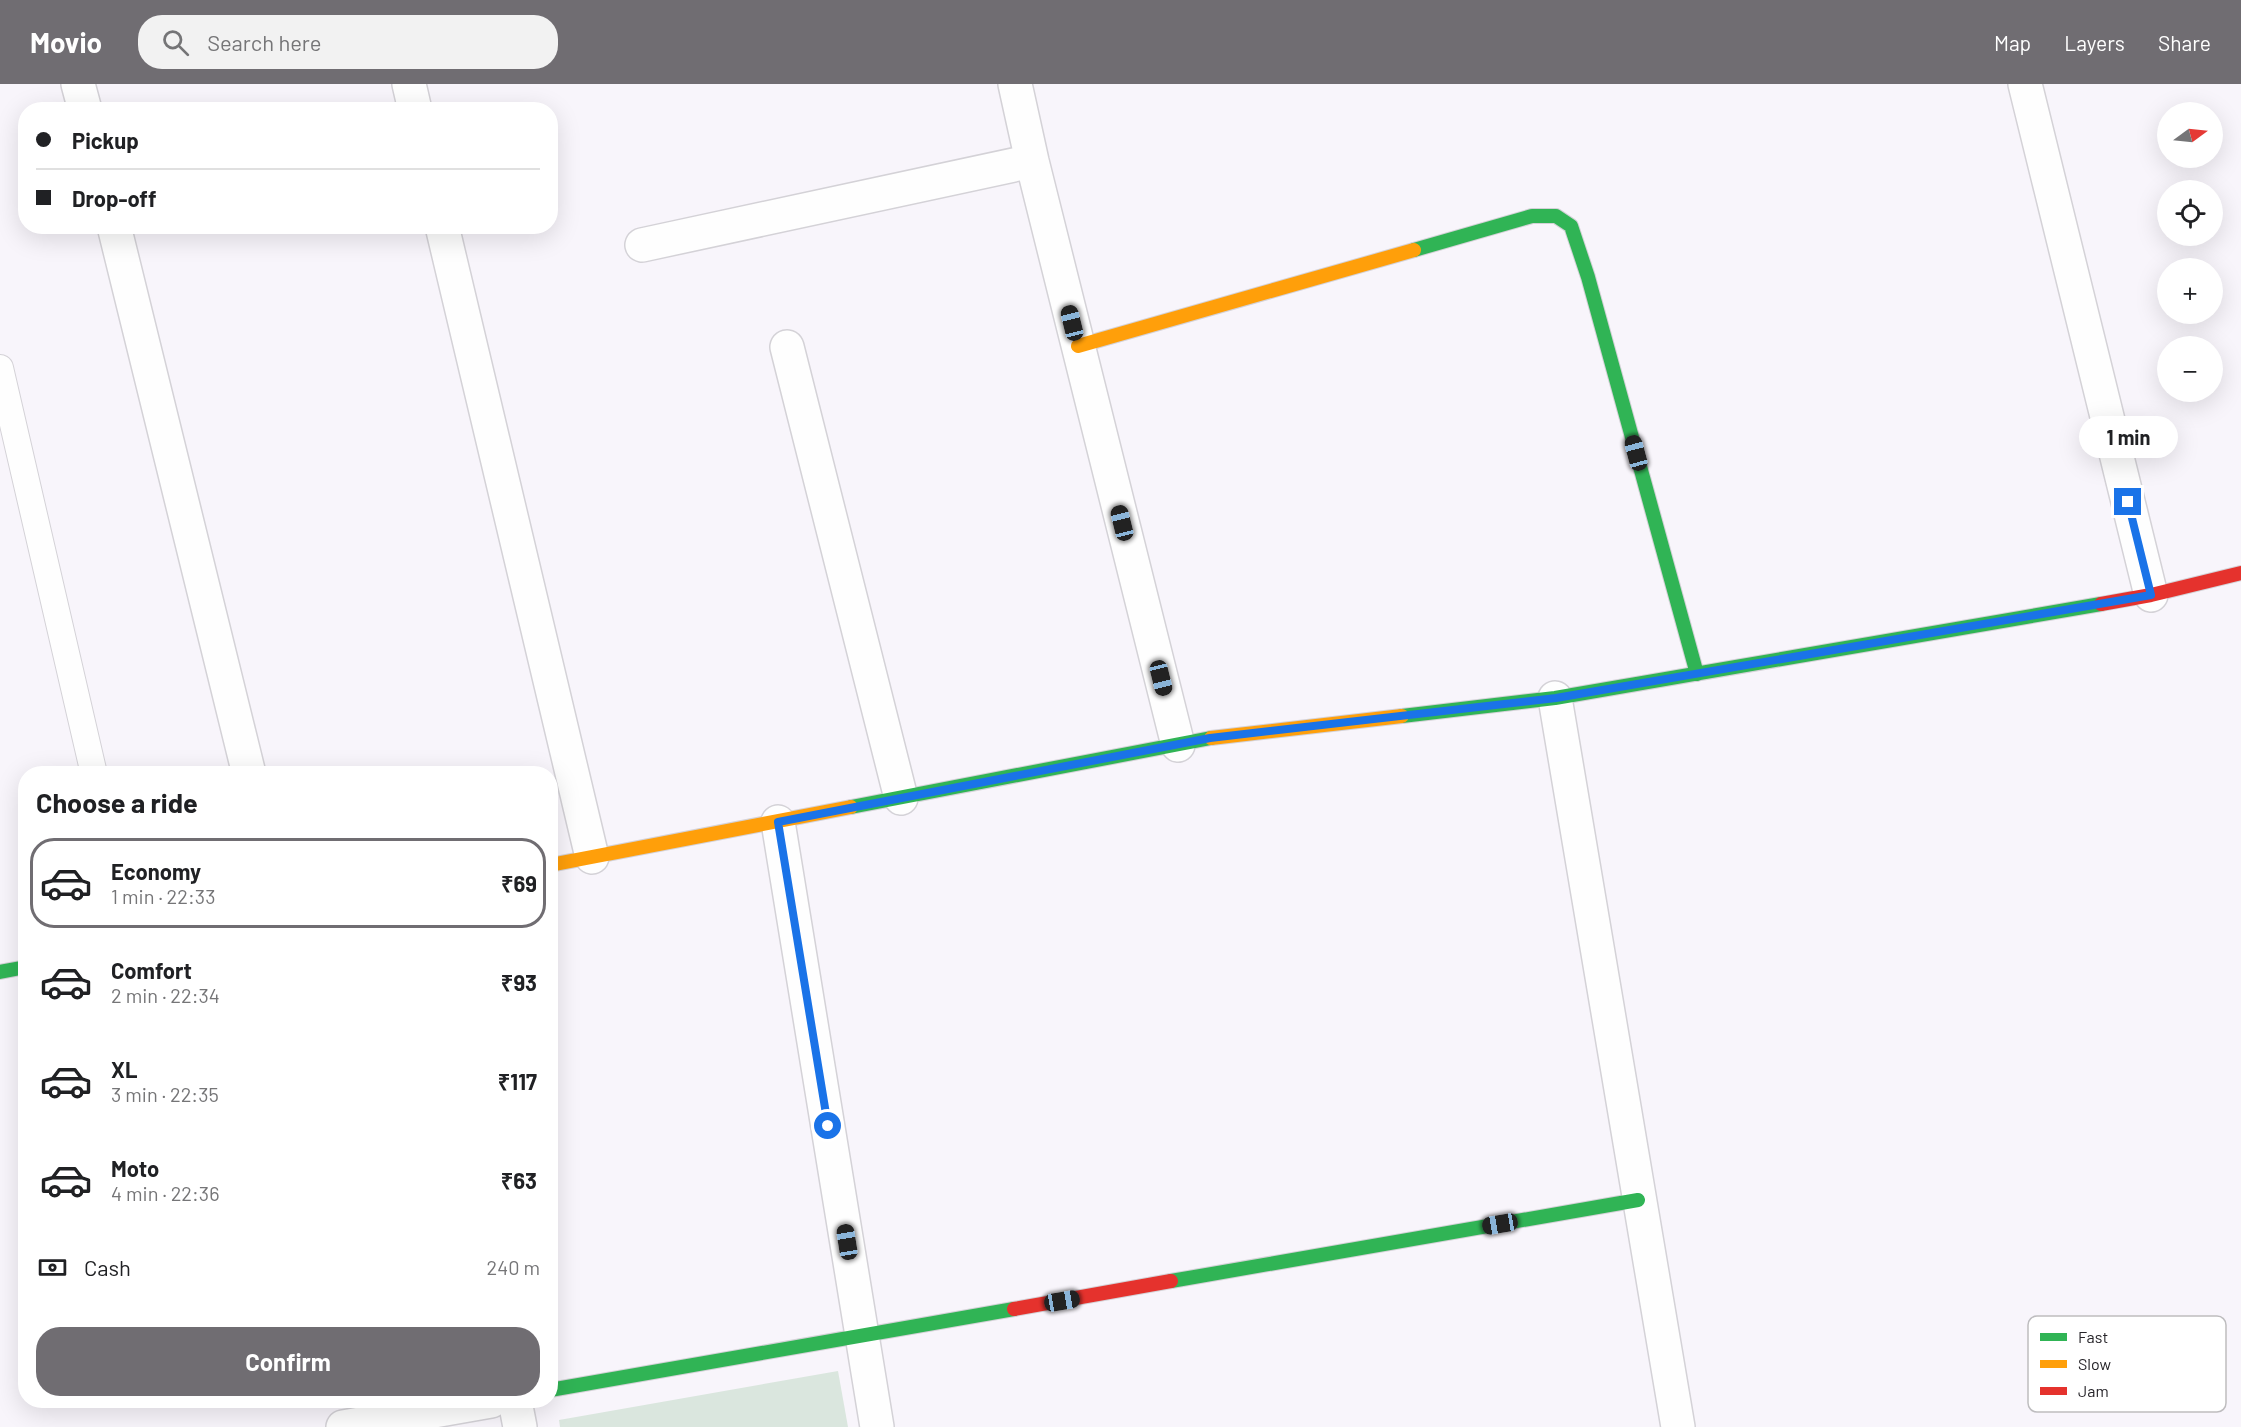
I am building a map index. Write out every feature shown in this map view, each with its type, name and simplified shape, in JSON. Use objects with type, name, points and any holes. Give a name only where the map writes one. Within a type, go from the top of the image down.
[{"type":"street","points":[[78,84],[83,102]]},
{"type":"street","points":[[409,84],[413,102]]},
{"type":"street","points":[[1015,84],[1032,161],[1178,744]]},
{"type":"street","points":[[2025,84],[2151,595]]},
{"type":"street","points":[[642,245],[1032,161]]},
{"type":"street","points":[[1078,346],[1532,216],[1556,216],[1571,226],[1585,268],[1697,674]]},
{"type":"street","points":[[116,234],[247,766]]},
{"type":"street","points":[[444,234],[592,857]]},
{"type":"street","points":[[787,347],[902,798]]},
{"type":"street","points":[[558,863],[1178,744],[1556,698],[2151,595],[2241,573]]},
{"type":"street","points":[[1556,698],[1638,1200],[1678,1427]]},
{"type":"street","points":[[778,822],[877,1427]]},
{"type":"street","points":[[0,972],[18,969]]},
{"type":"street","points":[[558,1389],[1638,1200]]},
{"type":"street","points":[[343,1427],[451,1408]]},
{"type":"street","points":[[516,1408],[520,1427]]},
{"type":"lane","points":[[0,368],[92,766]]},
{"type":"shaded area","points":[[838,1371],[848,1427],[560,1427],[559,1420]]},
{"type":"traffic: fast","points":[[1414,250],[1532,216],[1556,216],[1571,226],[1588,277],[1697,674]]},
{"type":"traffic: fast","points":[[1402,716],[1555,698],[2101,604]]},
{"type":"traffic: fast","points":[[851,807],[1211,738]]},
{"type":"traffic: fast","points":[[0,972],[18,969]]},
{"type":"traffic: fast","points":[[1171,1281],[1638,1200]]},
{"type":"traffic: fast","points":[[558,1389],[1014,1309]]},
{"type":"traffic: slow","points":[[1078,346],[1414,250]]},
{"type":"traffic: slow","points":[[1211,738],[1402,716]]},
{"type":"traffic: slow","points":[[558,863],[851,807]]},
{"type":"traffic: jam","points":[[2101,604],[2151,595],[2241,573]]},
{"type":"traffic: jam","points":[[1014,1309],[1171,1281]]},
{"type":"route","points":[[828,1126],[778,822],[1210,738],[1556,698],[2151,595],[2128,502]]}]
